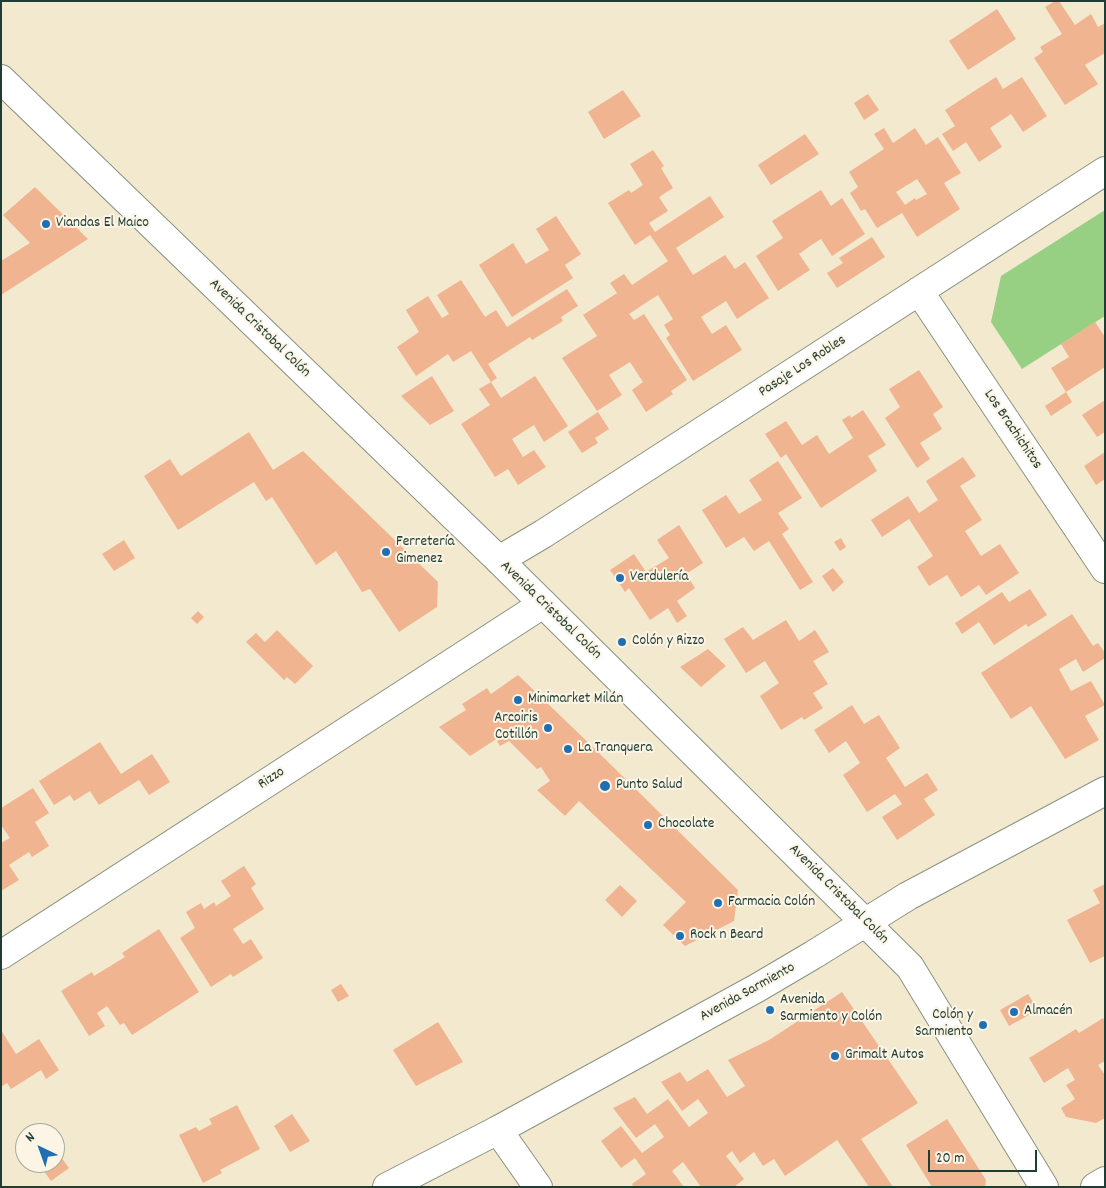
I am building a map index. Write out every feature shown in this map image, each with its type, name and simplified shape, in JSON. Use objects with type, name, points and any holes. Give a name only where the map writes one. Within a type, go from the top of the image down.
[{"type":"street","name":"Avenida Cristobal Colón","points":[[1,79],[499,560],[910,967],[1044,1187]]},
{"type":"street","name":"Pasaje Los Robles","points":[[499,560],[543,534],[1105,171]]},
{"type":"street","name":"Los Brachichitos","points":[[919,291],[1105,569]]},
{"type":"street","name":"Rizzo","points":[[1,955],[543,604]]},
{"type":"street","name":"Avenida Sarmiento","points":[[387,1187],[498,1130],[757,988],[908,896],[1105,791]]},
{"type":"street","points":[[498,1130],[538,1187]]},
{"type":"street","points":[[1096,1187],[1105,1181]]},
{"type":"green space","points":[[1105,210],[1105,316],[1022,369],[991,322],[1001,276]]},
{"type":"building","points":[[1055,1],[1059,1],[1075,25],[1091,14],[1098,27],[1105,23],[1105,53],[1085,65],[1098,84],[1065,105],[1034,58],[1043,52],[1040,47],[1062,34],[1045,7]]},
{"type":"building","points":[[997,9],[1016,39],[968,70],[949,41]]},
{"type":"building","points":[[996,77],[1003,89],[1022,77],[1047,116],[1023,132],[1011,114],[990,128],[1002,147],[979,162],[966,142],[953,151],[942,134],[955,126],[945,110]]},
{"type":"building","points":[[623,90],[641,116],[604,139],[588,112]]},
{"type":"building","points":[[868,94],[879,110],[864,120],[854,103]]},
{"type":"building","points":[[884,128],[893,143],[915,128],[926,145],[938,137],[961,173],[944,183],[960,209],[917,237],[902,213],[877,228],[865,209],[861,211],[850,193],[858,187],[849,172],[884,149],[874,134]],"holes":[[[917,179],[927,194],[916,200],[915,198],[905,205],[896,192]]]},
{"type":"building","points":[[805,134],[819,154],[771,185],[758,165]]},
{"type":"building","points":[[653,150],[664,166],[661,168],[673,188],[659,197],[668,211],[649,223],[655,232],[710,196],[724,217],[676,248],[693,275],[725,255],[735,269],[745,262],[769,298],[737,319],[726,301],[701,317],[712,334],[726,325],[742,350],[693,381],[666,338],[670,335],[664,325],[673,319],[658,295],[644,304],[629,314],[634,320],[644,314],[687,380],[671,391],[673,394],[646,412],[632,390],[643,382],[630,362],[609,375],[622,395],[597,411],[562,358],[597,336],[583,315],[617,293],[610,283],[624,274],[632,285],[668,261],[650,235],[635,245],[608,203],[629,190],[631,193],[643,185],[630,164]]},
{"type":"building","points":[[35,187],[88,239],[1,295],[1,261],[30,243],[3,215]]},
{"type":"building","points":[[821,190],[831,206],[842,198],[865,234],[832,256],[821,239],[810,246],[799,254],[810,270],[778,291],[756,256],[783,238],[772,221]]},
{"type":"building","points":[[556,216],[581,254],[565,265],[573,278],[512,317],[479,265],[513,243],[526,264],[549,250],[536,229]]},
{"type":"building","points":[[872,237],[885,257],[837,288],[827,273],[843,263],[839,258]]},
{"type":"building","points":[[461,280],[485,317],[496,310],[507,327],[567,289],[578,306],[561,317],[563,321],[532,340],[530,337],[488,364],[497,378],[491,382],[471,351],[453,362],[448,354],[416,376],[397,347],[419,332],[406,310],[428,296],[442,318],[449,314],[437,295]]},
{"type":"building","points":[[1095,322],[1105,337],[1105,367],[1066,392],[1051,368],[1069,357],[1061,344]]},
{"type":"building","points":[[919,370],[943,407],[933,414],[942,429],[920,443],[930,459],[917,468],[885,418],[900,407],[889,389]]},
{"type":"building","points":[[432,376],[454,411],[430,425],[401,396]]},
{"type":"building","points":[[535,376],[568,426],[544,442],[534,425],[512,439],[523,457],[534,450],[546,467],[518,485],[508,469],[495,477],[461,424],[490,405],[479,389],[491,382],[501,398]]},
{"type":"building","points":[[1066,392],[1072,402],[1051,416],[1045,406]]},
{"type":"building","points":[[1105,400],[1105,432],[1097,437],[1082,415]]},
{"type":"building","points":[[863,410],[886,445],[868,456],[877,471],[821,508],[786,454],[781,458],[765,434],[786,421],[802,445],[817,435],[829,454],[853,438],[842,420],[850,415],[851,418]]},
{"type":"building","points":[[598,412],[609,429],[595,438],[598,443],[582,453],[568,432]]},
{"type":"building","points":[[249,432],[273,470],[303,451],[438,582],[437,607],[399,632],[370,589],[362,592],[336,551],[316,565],[272,497],[266,501],[254,482],[178,530],[144,476],[170,459],[181,476]]},
{"type":"building","points":[[1105,452],[1105,479],[1096,485],[1084,466]]},
{"type":"building","points":[[963,457],[976,476],[960,486],[982,520],[965,531],[981,556],[1000,544],[1019,573],[986,595],[979,585],[961,597],[947,575],[929,586],[917,567],[933,556],[909,519],[882,537],[871,520],[908,496],[919,513],[938,500],[926,481]]},
{"type":"building","points":[[778,461],[802,498],[778,513],[789,529],[782,534],[813,582],[800,590],[769,541],[754,551],[744,537],[726,548],[702,510],[726,495],[739,514],[762,500],[749,480]]},
{"type":"building","points":[[679,525],[703,563],[686,574],[695,588],[677,601],[687,616],[677,623],[668,608],[650,620],[629,588],[625,592],[610,570],[634,554],[646,572],[669,558],[657,540]]},
{"type":"building","points":[[841,538],[846,547],[840,551],[834,542]]},
{"type":"building","points":[[124,540],[135,558],[114,571],[102,554]]},
{"type":"building","points":[[833,568],[844,582],[833,592],[822,576]]},
{"type":"building","points":[[1030,589],[1047,615],[1028,627],[1026,624],[994,645],[979,622],[962,634],[955,623],[1002,592],[1009,602]]},
{"type":"building","points":[[198,611],[204,617],[197,624],[191,618]]},
{"type":"building","points":[[1072,614],[1093,646],[1098,643],[1105,653],[1105,658],[1083,672],[1076,659],[1059,669],[1071,691],[1091,681],[1105,705],[1085,716],[1099,740],[1065,759],[1031,706],[1011,719],[981,673]]},
{"type":"building","points":[[786,620],[799,641],[815,630],[829,652],[813,661],[828,684],[813,693],[823,708],[804,720],[802,717],[781,730],[760,696],[779,683],[765,661],[746,673],[724,639],[743,627],[753,640]]},
{"type":"building","points":[[277,630],[313,666],[295,684],[287,677],[284,680],[246,642],[256,633],[265,642]]},
{"type":"building","points":[[708,649],[726,666],[701,687],[680,667]]},
{"type":"building","points":[[518,675],[738,890],[734,921],[685,946],[663,925],[686,902],[579,801],[565,816],[537,790],[550,781],[541,767],[537,769],[509,741],[500,746],[497,741],[509,731],[470,756],[439,727],[466,710],[462,704],[487,688],[491,694]]},
{"type":"building","points":[[852,705],[864,724],[879,715],[900,748],[886,758],[905,787],[927,773],[938,790],[924,799],[935,815],[897,840],[882,817],[902,804],[895,794],[867,812],[843,775],[860,763],[846,741],[829,753],[814,730]]},
{"type":"building","points":[[100,742],[121,774],[152,754],[170,782],[149,795],[139,780],[99,805],[90,791],[74,801],[70,795],[54,805],[39,781]]},
{"type":"building","points":[[33,788],[49,813],[35,822],[49,846],[32,857],[29,852],[9,865],[19,880],[1,891],[1,843],[10,838],[1,825],[1,808]]},
{"type":"building","points":[[244,866],[256,884],[251,888],[264,909],[233,929],[243,944],[251,939],[263,958],[233,977],[231,974],[211,987],[180,938],[195,928],[186,912],[201,903],[204,909],[214,902],[216,906],[231,896],[221,881]]},
{"type":"building","points":[[1105,884],[1105,956],[1090,963],[1067,920],[1100,903],[1093,890]]},
{"type":"building","points":[[620,885],[637,901],[622,917],[605,900]]},
{"type":"building","points":[[159,929],[199,992],[132,1035],[124,1023],[120,1025],[107,1006],[97,1013],[105,1026],[89,1036],[61,991],[92,972],[94,976],[125,957],[122,953]]},
{"type":"building","points":[[341,984],[349,996],[338,1002],[331,990]]},
{"type":"building","points":[[842,992],[918,1103],[861,1139],[893,1187],[869,1187],[837,1140],[785,1176],[774,1159],[763,1166],[754,1152],[740,1163],[732,1151],[726,1156],[744,1179],[734,1187],[701,1187],[683,1162],[672,1171],[684,1187],[634,1187],[632,1184],[646,1174],[635,1158],[621,1168],[601,1141],[621,1126],[642,1153],[664,1137],[655,1124],[636,1138],[613,1108],[635,1097],[647,1114],[668,1099],[689,1127],[708,1113],[698,1099],[682,1111],[661,1082],[680,1072],[687,1082],[708,1069],[727,1097],[745,1086],[728,1060],[769,1040]]},
{"type":"building","points":[[1028,994],[1038,1010],[1009,1026],[1000,1010]]},
{"type":"building","points":[[1103,1018],[1105,1021],[1105,1061],[1098,1065],[1105,1075],[1105,1118],[1096,1123],[1066,1117],[1061,1108],[1075,1099],[1066,1085],[1075,1080],[1068,1068],[1044,1083],[1029,1058],[1076,1029],[1079,1033]]},
{"type":"building","points":[[438,1022],[463,1062],[416,1086],[393,1050]]},
{"type":"building","points":[[1,1030],[16,1054],[39,1039],[59,1070],[46,1079],[41,1070],[11,1089],[7,1083],[1,1087]]},
{"type":"building","points":[[237,1105],[260,1149],[220,1170],[222,1173],[203,1183],[179,1135],[196,1127],[199,1131],[212,1124],[209,1119]]},
{"type":"building","points":[[292,1114],[310,1141],[290,1152],[274,1126]]},
{"type":"building","points":[[947,1119],[986,1180],[985,1187],[932,1187],[906,1145]]},
{"type":"building","points":[[65,1163],[69,1168],[65,1171]]},
{"type":"building","points":[[45,1173],[62,1173],[51,1181]]},
{"type":"place","name":"Viandas El Maico","points":[[46,224]]},
{"type":"place","name":"Ferretería Gimenez","points":[[386,552]]},
{"type":"place","name":"Verdulería","points":[[620,578]]},
{"type":"place","name":"Colón y Rizzo","points":[[622,642]]},
{"type":"place","name":"Minimarket Milán","points":[[518,700]]},
{"type":"place","name":"Arcoiris Cotillón","points":[[548,728]]},
{"type":"place","name":"La Tranquera","points":[[568,749]]},
{"type":"place","name":"Punto Salud","points":[[605,786]]},
{"type":"place","name":"Chocolate","points":[[648,825]]},
{"type":"place","name":"Farmacia Colón","points":[[718,903]]},
{"type":"place","name":"Rock n Beard","points":[[680,936]]},
{"type":"place","name":"Avenida Sarmiento y Colón","points":[[770,1010]]},
{"type":"place","name":"Almacén","points":[[1014,1012]]},
{"type":"place","name":"Colón y Sarmiento","points":[[983,1025]]},
{"type":"place","name":"Grimalt Autos","points":[[835,1056]]}]
